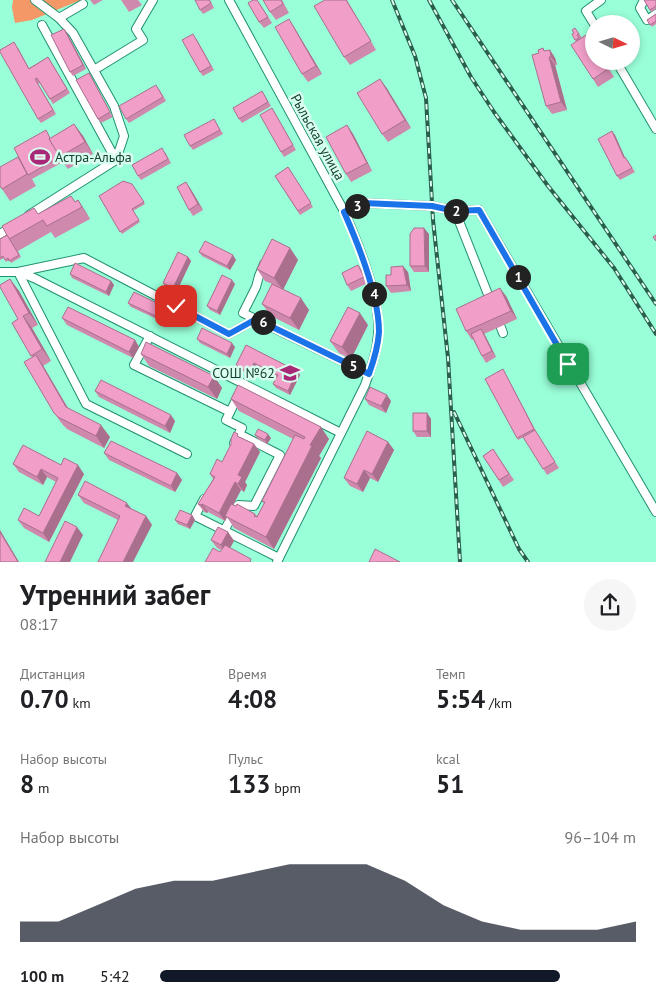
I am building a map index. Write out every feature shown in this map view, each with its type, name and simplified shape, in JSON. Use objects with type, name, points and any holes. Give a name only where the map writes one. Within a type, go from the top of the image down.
[{"type":"street","points":[[25,218],[116,160],[124,136],[114,106],[73,32],[36,0]]},
{"type":"street","points":[[94,70],[142,40],[136,29],[153,0]]},
{"type":"street","name":"Рыльская улица","points":[[228,0],[344,212],[374,295],[379,332],[376,354],[369,374],[342,433],[278,560]]},
{"type":"street","points":[[589,15],[586,10],[602,0]]},
{"type":"street","points":[[644,0],[640,8],[647,20],[656,14]]},
{"type":"street","points":[[59,18],[83,4]]},
{"type":"street","points":[[42,26],[116,160]]},
{"type":"street","points":[[621,70],[656,129]]},
{"type":"street","points":[[344,212],[363,203],[432,206],[455,211],[479,210],[656,512]]},
{"type":"street","points":[[455,211],[503,333]]},
{"type":"street","points":[[0,234],[16,224]]},
{"type":"street","points":[[0,272],[18,272],[84,258],[229,334],[256,319]]},
{"type":"street","points":[[266,259],[258,276],[256,287],[243,313],[369,374]]},
{"type":"street","points":[[18,272],[34,278],[342,433]]},
{"type":"street","points":[[18,272],[86,404],[187,454]]},
{"type":"street","points":[[150,336],[134,366],[230,412]]},
{"type":"street","points":[[230,450],[242,428],[226,420],[244,384]]},
{"type":"street","points":[[224,531],[238,505],[254,506],[280,455],[239,434]]},
{"type":"street","points":[[208,492],[195,516],[278,560]]},
{"type":"shaded area","points":[[13,0],[81,0],[32,20],[15,23],[12,8]]},
{"type":"building","points":[[195,0],[209,0],[211,3],[200,10]]},
{"type":"building","points":[[257,0],[268,17],[259,22],[248,3]]},
{"type":"building","points":[[263,0],[281,0],[283,4],[270,12]]},
{"type":"building","points":[[325,0],[346,0],[371,41],[344,57],[314,6]]},
{"type":"building","points":[[644,0],[656,0],[656,6],[650,10]]},
{"type":"building","points":[[656,14],[656,21],[650,25],[647,20]]},
{"type":"building","points":[[289,19],[316,66],[302,74],[275,27]]},
{"type":"building","points":[[575,28],[579,38],[575,40],[572,30]]},
{"type":"building","points":[[64,29],[83,65],[70,72],[51,35]]},
{"type":"building","points":[[193,34],[211,66],[200,72],[182,40]]},
{"type":"building","points":[[585,36],[585,67],[571,45]]},
{"type":"building","points":[[14,42],[29,69],[48,57],[67,89],[50,99],[37,78],[35,79],[53,110],[38,119],[0,52],[0,50]]},
{"type":"building","points":[[543,48],[544,51],[550,50],[551,57],[549,57],[561,102],[546,106],[532,55],[539,53],[538,50]]},
{"type":"building","points":[[587,70],[606,70],[593,79]]},
{"type":"building","points":[[89,73],[110,112],[98,119],[76,80]]},
{"type":"building","points":[[380,79],[405,120],[382,134],[357,93]]},
{"type":"building","points":[[156,85],[163,97],[126,119],[119,106]]},
{"type":"building","points":[[262,91],[268,102],[239,119],[233,108]]},
{"type":"building","points":[[272,108],[293,145],[281,152],[260,115]]},
{"type":"building","points":[[214,119],[220,130],[190,146],[184,135]]},
{"type":"building","points":[[74,124],[85,142],[59,157],[49,139]]},
{"type":"building","points":[[347,125],[367,163],[346,174],[326,137]]},
{"type":"building","name":"Астра-Альфа","points":[[46,130],[60,157],[28,175],[14,148]]},
{"type":"building","points":[[612,131],[624,158],[632,168],[617,176],[598,139]]},
{"type":"building","points":[[162,148],[168,159],[138,176],[132,165]]},
{"type":"building","points":[[18,157],[27,174],[2,189],[0,186],[0,167]]},
{"type":"building","points":[[288,167],[311,203],[298,211],[275,176]]},
{"type":"building","points":[[123,181],[132,184],[144,202],[132,209],[139,220],[120,232],[99,196]]},
{"type":"building","points":[[186,182],[198,204],[189,210],[177,187]]},
{"type":"building","points":[[71,196],[75,202],[78,200],[82,207],[47,226],[43,220],[9,239],[2,226],[34,208],[38,214]]},
{"type":"building","points":[[414,228],[424,228],[425,266],[410,266],[410,234]]},
{"type":"building","points":[[7,235],[19,255],[9,261],[8,258],[5,260],[3,256],[0,258],[0,239]]},
{"type":"building","points":[[272,239],[290,248],[274,278],[257,269]]},
{"type":"building","points":[[205,241],[233,255],[227,266],[199,252]]},
{"type":"building","points":[[178,252],[188,257],[173,288],[163,283]]},
{"type":"building","points":[[75,263],[111,281],[106,292],[70,274]]},
{"type":"building","points":[[358,265],[364,277],[347,285],[342,273]]},
{"type":"building","points":[[403,266],[407,285],[386,286],[386,275],[391,275],[391,267]]},
{"type":"building","points":[[222,275],[232,280],[217,311],[207,306]]},
{"type":"building","points":[[10,279],[29,313],[23,316],[42,349],[31,356],[12,323],[18,319],[0,287],[0,285]]},
{"type":"building","points":[[272,284],[301,298],[290,318],[262,304]]},
{"type":"building","points":[[500,288],[511,311],[466,331],[456,309]]},
{"type":"building","points":[[134,292],[163,306],[158,317],[128,303]]},
{"type":"building","points":[[68,307],[135,340],[129,352],[62,318]]},
{"type":"building","points":[[348,307],[360,313],[342,347],[330,341]]},
{"type":"building","points":[[202,328],[232,343],[227,354],[197,339]]},
{"type":"building","points":[[481,329],[492,351],[482,356],[471,334]]},
{"type":"building","points":[[146,342],[214,376],[208,387],[141,354]]},
{"type":"building","points":[[246,345],[297,371],[288,391],[273,384],[278,375],[254,363],[249,372],[236,365]]},
{"type":"building","points":[[36,355],[66,407],[101,425],[96,436],[58,417],[54,413],[24,362]]},
{"type":"building","points":[[503,369],[534,429],[517,438],[485,379]]},
{"type":"building","points":[[101,380],[171,415],[165,426],[95,391]]},
{"type":"building","points":[[238,385],[321,427],[310,445],[312,446],[266,537],[225,516],[231,504],[236,506],[237,504],[257,517],[265,502],[262,501],[295,435],[304,439],[305,437],[231,399]]},
{"type":"building","points":[[370,387],[387,395],[381,406],[365,399]]},
{"type":"building","points":[[413,413],[427,413],[427,431],[413,431]]},
{"type":"building","points":[[258,429],[268,434],[265,440],[255,435]]},
{"type":"building","points":[[535,430],[555,462],[543,469],[523,437]]},
{"type":"building","points":[[367,431],[388,442],[372,474],[364,470],[357,484],[344,478]]},
{"type":"building","points":[[234,432],[238,434],[237,436],[254,444],[238,475],[242,477],[238,484],[235,482],[219,513],[202,504],[198,504],[215,477],[210,474],[217,459],[222,462],[231,444]]},
{"type":"building","points":[[111,441],[177,473],[171,486],[104,453]]},
{"type":"building","points":[[23,445],[61,465],[64,458],[78,465],[43,533],[18,520],[24,508],[39,516],[58,478],[41,469],[37,477],[13,464]]},
{"type":"building","points":[[493,449],[509,474],[499,480],[483,456]]},
{"type":"building","points":[[85,481],[127,503],[125,506],[146,516],[123,562],[98,562],[120,516],[78,495]]},
{"type":"building","points":[[180,510],[192,515],[187,525],[175,520]]},
{"type":"building","points":[[65,521],[77,527],[60,562],[45,562]]},
{"type":"building","points":[[218,527],[228,532],[221,545],[211,540]]},
{"type":"building","points":[[0,532],[18,562],[0,562]]},
{"type":"building","points":[[225,545],[251,559],[250,562],[205,562],[213,548],[220,552]]},
{"type":"building","points":[[375,549],[400,562],[369,562]]},
{"type":"railway","points":[[392,0],[415,56],[426,98],[433,220],[448,358],[460,562]]},
{"type":"railway","points":[[429,0],[471,77],[494,112],[548,186],[614,268],[656,334]]},
{"type":"railway","points":[[452,0],[656,304]]},
{"type":"railway","points":[[454,412],[519,549],[528,562]]},
{"type":"place","name":"Астра-Альфа","points":[[40,157]]},
{"type":"place","name":"СОШ №62","points":[[290,373]]},
{"type":"route","points":[[176,306],[229,334],[256,319],[369,374],[376,354],[379,332],[374,295],[344,212],[363,203],[432,206],[455,211],[479,210],[568,364]]}]
